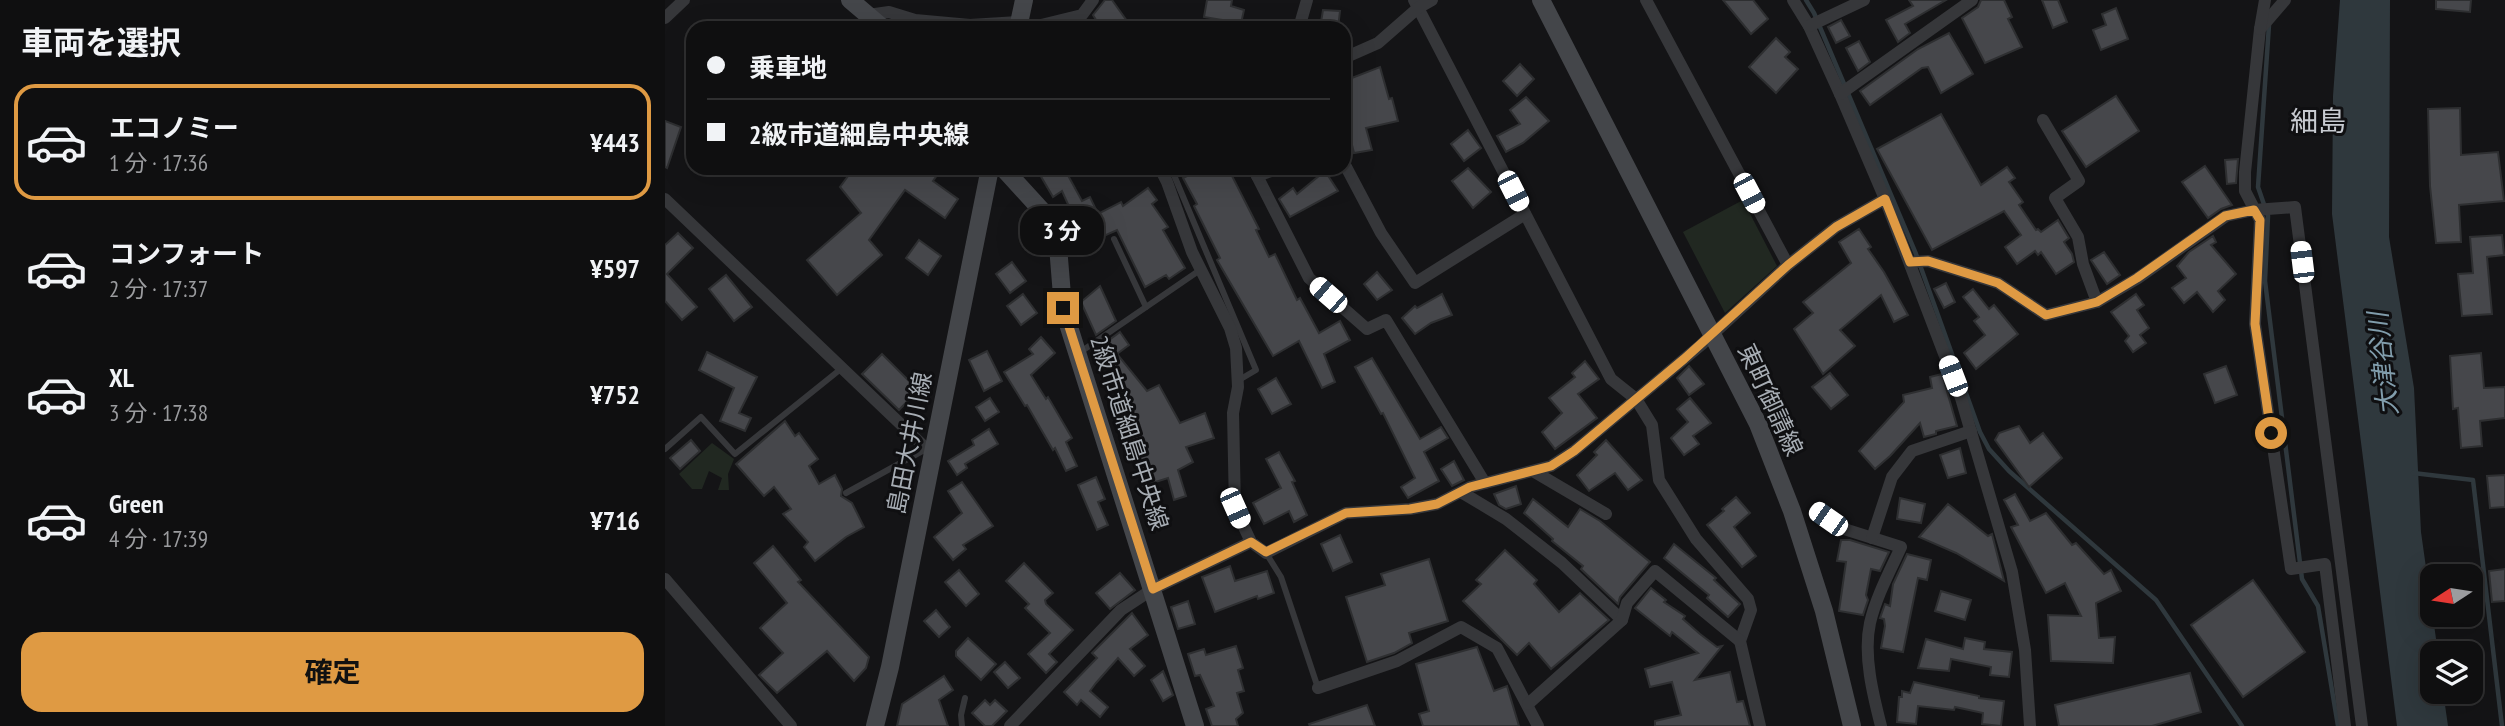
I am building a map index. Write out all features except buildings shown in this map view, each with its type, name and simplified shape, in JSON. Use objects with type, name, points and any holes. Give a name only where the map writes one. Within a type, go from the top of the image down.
[{"type":"street","points":[[666,15],[684,0]]},
{"type":"street","points":[[850,0],[875,21]]},
{"type":"street","points":[[1024,0],[1026,21]]},
{"type":"street","points":[[1052,21],[1082,15],[1093,0]]},
{"type":"street","points":[[1301,21],[1307,0]]},
{"type":"street","points":[[1351,55],[1378,43],[1416,4],[1432,0]]},
{"type":"street","name":"東町御請線","points":[[1541,0],[1758,424],[1793,511],[1824,611],[1852,726]]},
{"type":"street","points":[[1646,0],[1788,265]]},
{"type":"street","points":[[1793,0],[1809,26],[1885,199],[1961,398],[2012,572],[2025,650],[2030,726]]},
{"type":"street","points":[[1809,26],[1864,0]]},
{"type":"street","points":[[1840,94],[1972,0]]},
{"type":"street","points":[[2265,0],[2245,172],[2245,191],[2260,220],[2255,324],[2291,569],[2342,562]]},
{"type":"street","points":[[2260,29],[2285,0]]},
{"type":"street","points":[[1416,4],[1611,379],[1636,399],[1652,425],[1658,480],[1696,538],[1748,598],[1751,610],[1740,641],[1760,726]]},
{"type":"street","points":[[868,15],[888,12],[926,21]]},
{"type":"street","points":[[2043,120],[2079,181],[2056,198],[2078,237],[2083,264],[2097,302]]},
{"type":"street","name":"島田大井川線","points":[[875,726],[890,667],[929,452],[988,175]]},
{"type":"street","name":"2級市道細島中央線","points":[[1009,175],[1045,214],[1058,246],[1063,308],[1195,726]]},
{"type":"street","points":[[1168,175],[1192,252],[1230,328],[1236,348],[1238,381],[1233,413],[1235,508],[1251,542],[1266,552],[1346,513],[1437,504],[1485,483],[1551,466],[1574,451],[1712,335],[1788,265],[1836,227],[1885,199]]},
{"type":"street","points":[[1257,175],[1309,278],[1367,329],[1386,320],[1485,483]]},
{"type":"street","points":[[1350,175],[1381,233],[1415,283],[1525,214]]},
{"type":"street","points":[[665,199],[929,452]]},
{"type":"street","points":[[1910,262],[1928,261],[1998,283],[2046,315],[2097,302],[2137,278],[2225,216],[2254,210],[2295,207],[2362,726]]},
{"type":"street","points":[[1872,538],[1892,477],[1912,451],[1971,431]]},
{"type":"street","points":[[1534,471],[1606,514]]},
{"type":"street","points":[[1461,492],[1506,519],[1562,563],[1622,620]]},
{"type":"street","points":[[1815,510],[1841,528],[1901,547],[1870,624],[1869,657],[1874,699],[1881,726]]},
{"type":"street","points":[[1010,726],[1121,610],[1153,589],[1251,542]]},
{"type":"street","points":[[2325,564],[2345,726]]},
{"type":"street","points":[[1528,704],[1622,620],[1627,603],[1655,571],[1740,641]]},
{"type":"street","points":[[665,579],[791,726]]},
{"type":"street","points":[[1318,688],[1397,661],[1461,627],[1497,648],[1538,726]]},
{"type":"lane","points":[[1168,175],[1256,370],[1238,381]]},
{"type":"lane","points":[[1114,239],[1146,307]]},
{"type":"lane","points":[[1077,354],[1201,270]]},
{"type":"lane","points":[[665,449],[701,418],[735,454],[842,368]]},
{"type":"lane","points":[[846,493],[929,452]]},
{"type":"lane","points":[[1266,552],[1281,577],[1318,688]]},
{"type":"lane","points":[[963,726],[961,715],[965,698]]},
{"type":"shaded area","points":[[1743,200],[1777,266],[1725,313],[1683,232]]},
{"type":"shaded area","points":[[712,443],[734,459],[728,474],[729,490],[718,490],[722,478],[709,471],[702,489],[692,489],[679,474]]},
{"type":"water","name":"大津谷川","points":[[2340,0],[2390,0],[2389,237],[2414,388],[2421,532],[2425,564],[2420,564],[2420,627],[2434,627],[2436,641],[2420,641],[2420,704],[2445,704],[2448,726],[2397,726],[2332,214],[2333,96]]},
{"type":"waterway","points":[[1806,0],[1814,13],[1916,254],[1980,432],[1989,449],[2009,471],[2156,600],[2242,726]]},
{"type":"waterway","points":[[2269,25],[2258,187],[2268,216],[2265,281],[2302,579],[2318,606],[2338,726]]},
{"type":"waterway","points":[[2413,473],[2473,480],[2502,726]]},
{"type":"district","name":"細島","points":[[2318,121]]},
{"type":"route","points":[[1063,308],[1153,589],[1251,542],[1266,552],[1346,513],[1410,509],[1437,504],[1470,487],[1551,466],[1574,451],[1684,359],[1788,265],[1836,227],[1885,199],[1910,262],[1928,261],[1998,283],[2046,315],[2097,302],[2137,278],[2225,216],[2254,210],[2260,220],[2255,324],[2271,433]]}]
